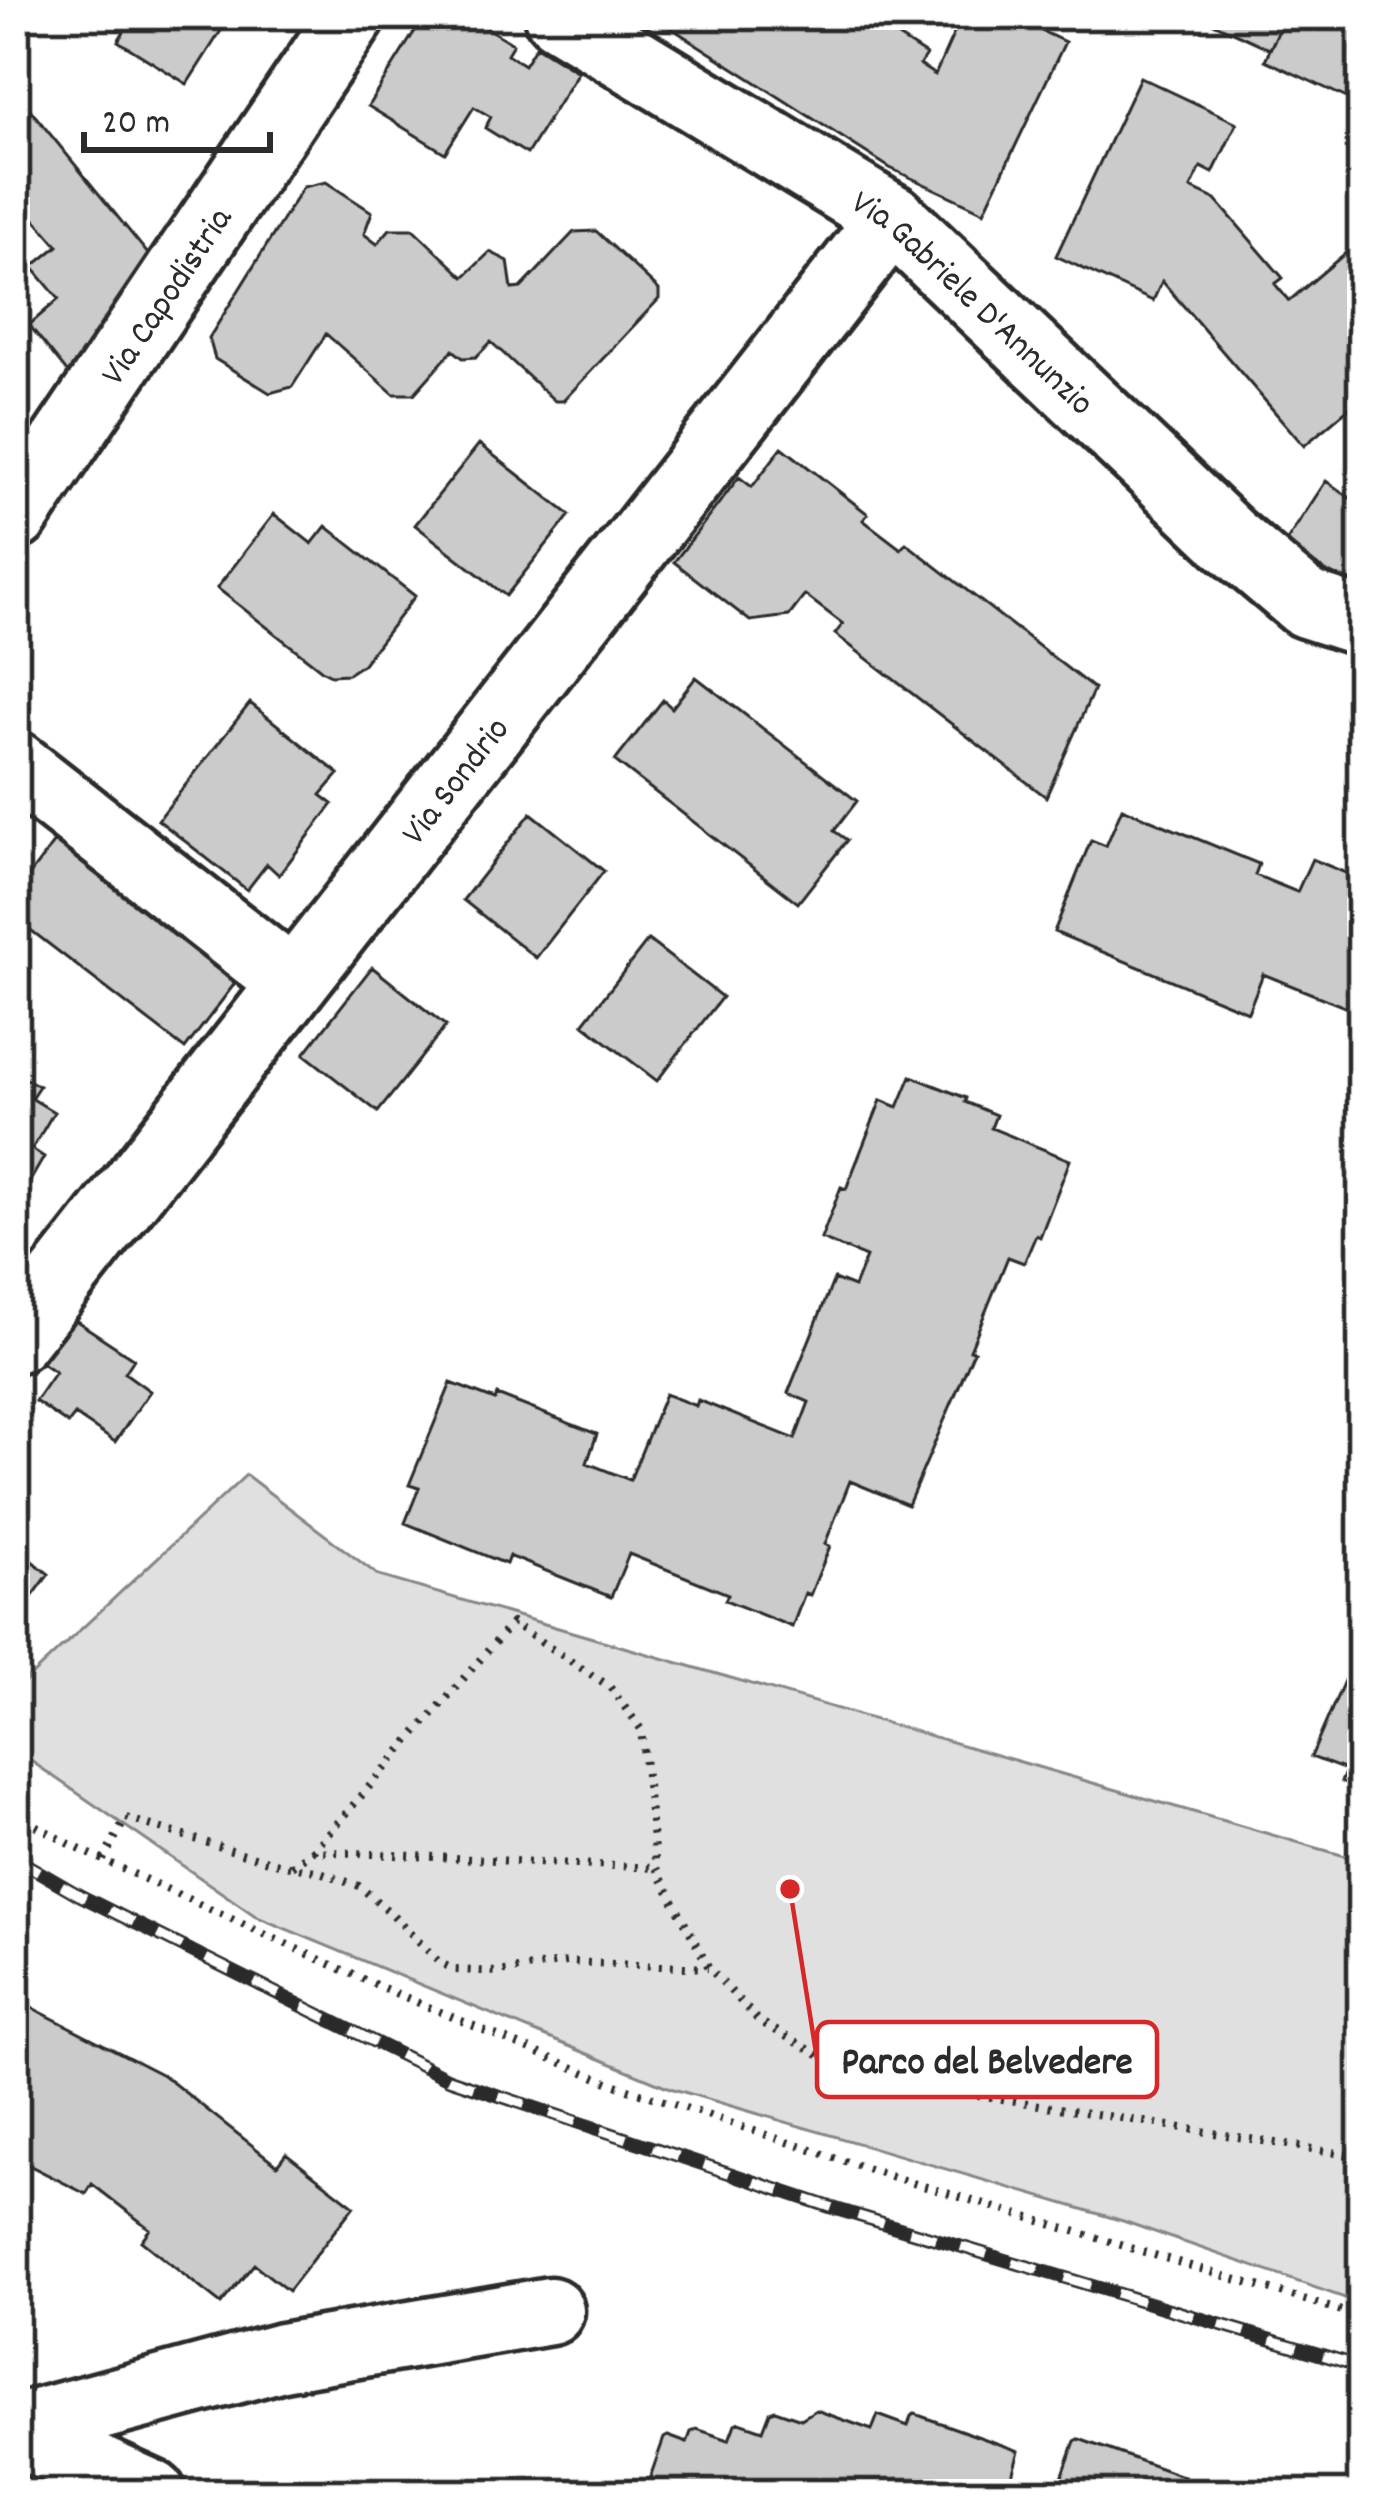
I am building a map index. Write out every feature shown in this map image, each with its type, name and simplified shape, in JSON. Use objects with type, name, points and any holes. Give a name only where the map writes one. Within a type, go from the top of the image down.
[{"type":"street","name":"Via Capodistria","points":[[15,516],[352,15]]},
{"type":"street","name":"Via Gabriele D'Annunzio","points":[[558,15],[892,218],[1228,538],[1306,604],[1362,622]]},
{"type":"street","name":"Via Sondrio","points":[[15,1340],[892,218]]},
{"type":"street","points":[[15,765],[293,983]]},
{"type":"street","points":[[15,2431],[282,2357],[550,2311]]},
{"type":"street","points":[[15,2431],[152,2494]]},
{"type":"path","points":[[292,1867],[313,1851],[512,1623],[609,1686],[641,1729],[656,1868],[709,1968],[759,2021],[854,2075],[1362,2157]]},
{"type":"path","points":[[15,1814],[369,1982],[610,2083],[892,2177],[1362,2317]]},
{"type":"path","points":[[104,1860],[126,1819],[320,1872],[359,1886],[440,1963],[455,1970],[498,1972],[567,1962],[709,1968]]},
{"type":"path","points":[[313,1851],[656,1868]]},
{"type":"shaded area","points":[[246,1475],[379,1576],[1362,1861],[1362,2304],[1123,2221],[670,2088],[257,1917],[15,1750],[15,1691]]},
{"type":"building","points":[[134,15],[231,15],[187,84],[118,41]]},
{"type":"building","points":[[425,15],[465,15],[513,44],[507,54],[524,65],[536,46],[578,72],[527,154],[485,128],[491,117],[474,107],[445,153],[368,106]]},
{"type":"building","points":[[651,15],[864,15],[926,55],[920,65],[935,75],[962,15],[1007,15],[1065,42],[984,212],[890,168]]},
{"type":"building","points":[[1196,15],[1286,15],[1270,49]]},
{"type":"building","points":[[1286,15],[1362,15],[1362,105],[1265,60]]},
{"type":"building","points":[[1140,77],[1237,123],[1213,173],[1201,167],[1191,188],[1216,200],[1283,278],[1275,284],[1289,301],[1355,245],[1362,247],[1362,397],[1304,446],[1162,281],[1153,301],[1056,256]]},
{"type":"building","points":[[15,91],[148,254],[72,378],[29,325],[59,299],[32,267],[58,246],[20,202],[15,206]]},
{"type":"building","points":[[326,182],[372,212],[364,234],[377,244],[390,229],[413,229],[464,277],[490,252],[508,261],[512,289],[521,288],[574,232],[596,231],[659,290],[659,299],[563,401],[555,401],[491,342],[476,357],[463,358],[453,350],[414,394],[394,394],[326,334],[292,387],[270,393],[215,359],[209,338],[303,187]]},
{"type":"building","points":[[479,444],[570,515],[506,596],[415,525]]},
{"type":"building","points":[[782,447],[868,514],[863,520],[901,549],[906,543],[1094,689],[1046,797],[835,634],[843,624],[805,595],[789,616],[750,621],[674,562],[739,477],[752,487]]},
{"type":"building","points":[[1326,481],[1362,506],[1362,594],[1284,545]]},
{"type":"building","points":[[274,514],[312,544],[326,526],[415,596],[362,665],[348,674],[323,671],[217,588]]},
{"type":"building","points":[[696,677],[857,801],[834,831],[847,840],[798,903],[615,761],[663,700],[672,708]]},
{"type":"building","points":[[250,703],[339,774],[321,795],[333,804],[279,875],[267,864],[247,890],[158,820]]},
{"type":"building","points":[[1122,808],[1259,864],[1255,875],[1297,892],[1312,859],[1353,876],[1359,860],[1362,862],[1362,1014],[1263,974],[1248,1012],[1054,932],[1091,840],[1106,846]]},
{"type":"building","points":[[531,813],[604,871],[536,958],[463,900]]},
{"type":"building","points":[[69,822],[252,961],[185,1049],[15,918],[15,894]]},
{"type":"building","points":[[648,940],[722,997],[657,1081],[583,1024]]},
{"type":"building","points":[[372,967],[446,1026],[378,1112],[304,1054]]},
{"type":"building","points":[[15,1066],[39,1086],[31,1098],[54,1112],[32,1149],[44,1157],[19,1200],[28,1204],[16,1225],[27,1231],[15,1250]]},
{"type":"building","points":[[911,1076],[996,1115],[991,1128],[1070,1160],[1040,1237],[1036,1235],[1024,1263],[1008,1257],[970,1350],[974,1351],[908,1505],[850,1481],[825,1544],[830,1546],[792,1627],[725,1600],[728,1594],[629,1554],[611,1597],[509,1556],[506,1564],[405,1523],[419,1488],[409,1485],[451,1383],[495,1400],[497,1395],[597,1434],[587,1463],[630,1480],[665,1394],[696,1406],[698,1400],[795,1439],[809,1402],[788,1393],[834,1279],[854,1287],[866,1257],[821,1239],[881,1100],[898,1107]]},
{"type":"building","points":[[63,1312],[134,1359],[125,1373],[150,1391],[115,1442],[75,1415],[68,1424],[35,1401],[55,1372],[33,1357]]},
{"type":"building","points":[[15,1548],[49,1574],[27,1604],[15,1596]]},
{"type":"building","points":[[1357,1651],[1362,1654],[1362,1791],[1341,1782],[1346,1770],[1311,1757]]},
{"type":"building","points":[[15,1999],[163,2075],[277,2165],[286,2153],[354,2206],[288,2291],[254,2264],[221,2304],[141,2241],[150,2229],[92,2184],[86,2194],[15,2158]]},
{"type":"building","points":[[775,2410],[801,2419],[816,2410],[872,2430],[878,2415],[908,2426],[915,2414],[1019,2451],[1011,2478],[1056,2494],[644,2494],[664,2438],[687,2443],[697,2429],[729,2440],[740,2422],[763,2430]]},
{"type":"building","points":[[1079,2439],[1185,2477],[1181,2494],[1056,2494]]},
{"type":"railway","points":[[15,1858],[79,1895],[449,2079],[836,2209],[1362,2367]]},
{"type":"place","name":"Parco del Belvedere","points":[[790,1889]]}]
